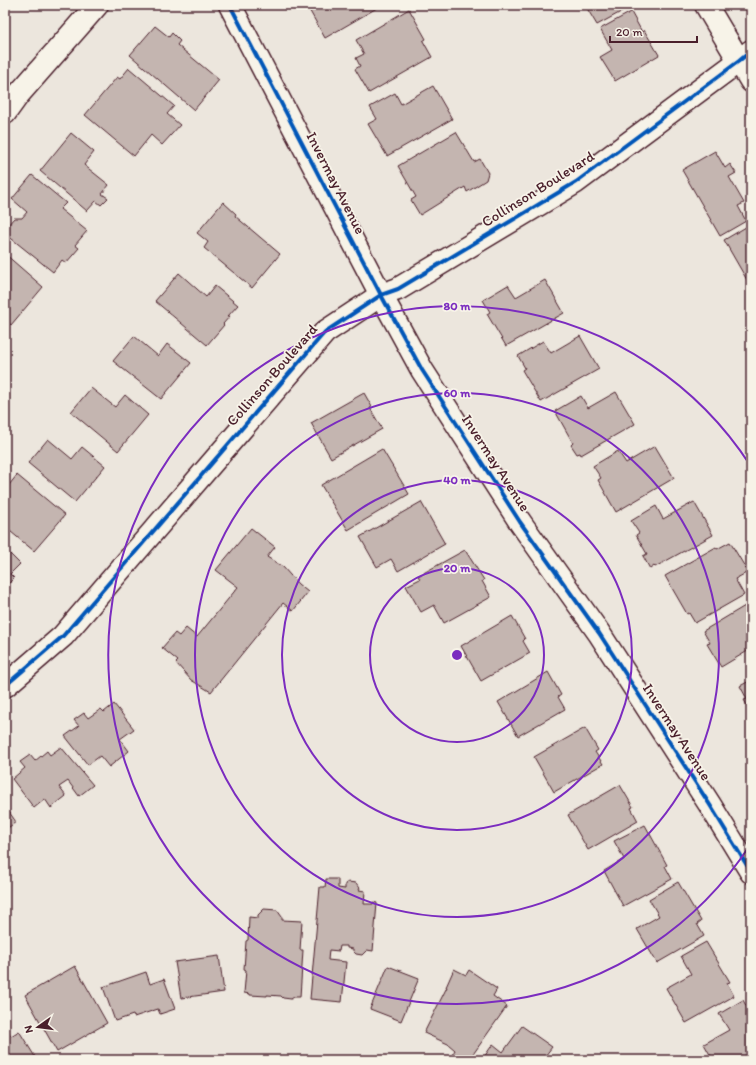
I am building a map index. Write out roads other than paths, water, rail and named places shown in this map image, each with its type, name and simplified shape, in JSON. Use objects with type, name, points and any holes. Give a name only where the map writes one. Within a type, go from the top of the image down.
[{"type":"street","points":[[5,113],[18,95],[96,5]]},
{"type":"street","name":"Invermay Avenue","points":[[230,5],[381,295],[422,370],[520,522],[599,633],[710,805],[751,872]]},
{"type":"street","points":[[706,5],[745,56],[751,81]]},
{"type":"street","name":"Collinson Boulevard","points":[[5,686],[63,636],[325,332],[381,295],[398,288],[576,182],[745,56]]}]
